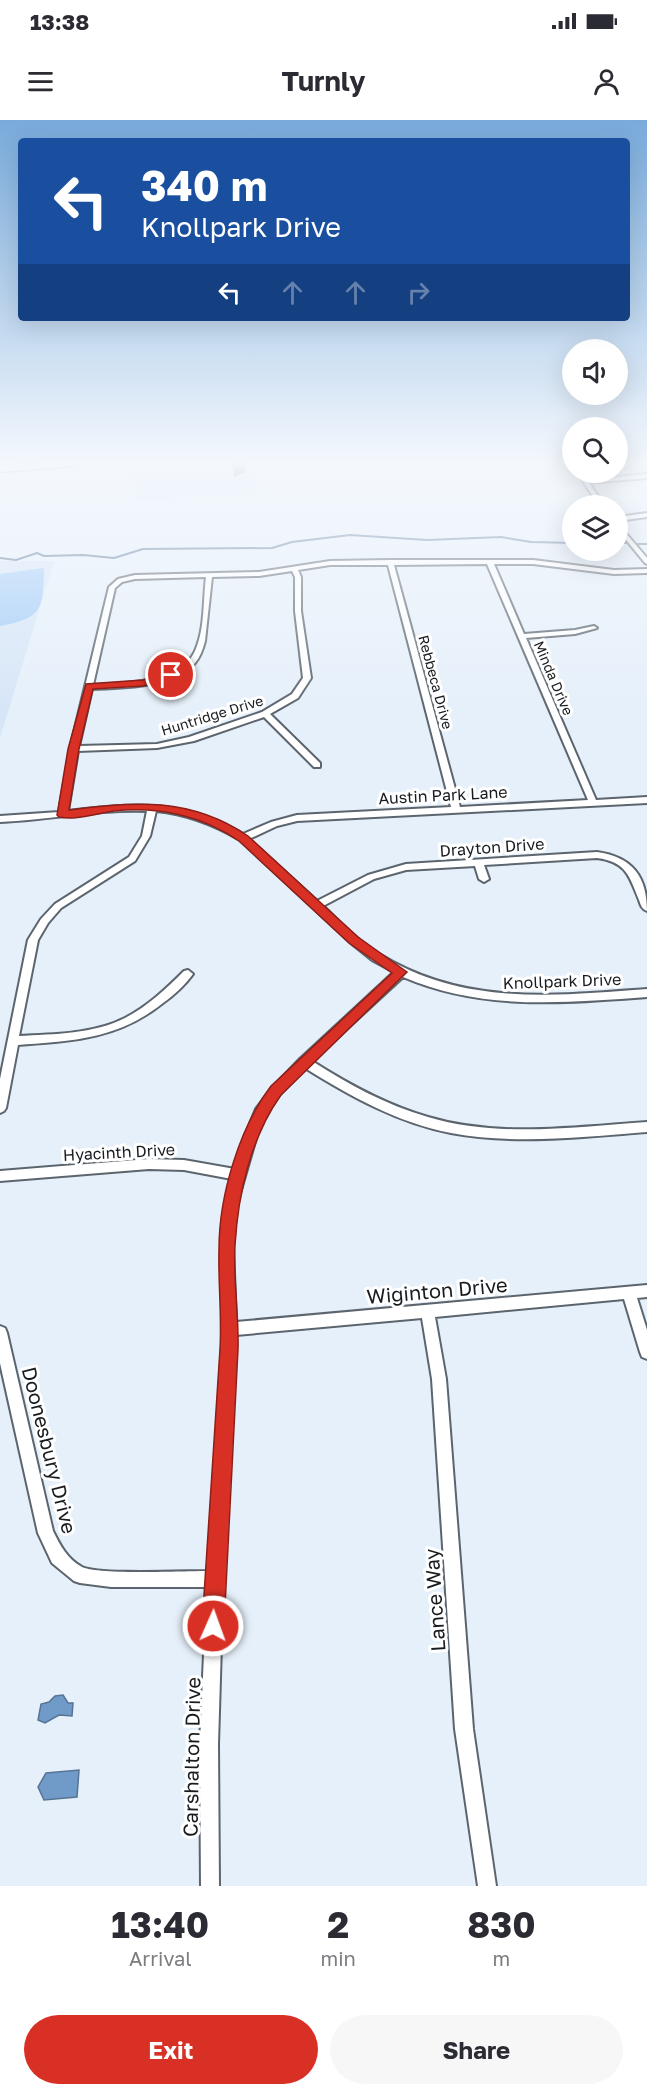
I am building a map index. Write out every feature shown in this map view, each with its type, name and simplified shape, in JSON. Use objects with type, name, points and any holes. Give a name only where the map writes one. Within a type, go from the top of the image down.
[{"type":"street","points":[[634,545],[647,562]]},
{"type":"street","name":"Rebbeca Drive","points":[[390,562],[456,809]]},
{"type":"street","points":[[63,815],[74,749],[89,687],[114,584],[120,580],[135,577],[259,574],[330,563],[550,563],[614,572],[647,571]]},
{"type":"street","name":"Minda Drive","points":[[490,563],[593,803]]},
{"type":"street","name":"Huntridge Drive","points":[[74,749],[141,747],[172,743],[265,714],[295,696],[306,678],[298,611],[298,577],[295,570]]},
{"type":"street","points":[[89,687],[153,681],[171,675],[188,664],[199,651],[209,575]]},
{"type":"street","points":[[522,636],[575,633],[594,628]]},
{"type":"street","points":[[265,714],[317,765]]},
{"type":"street","name":"Austin Park Lane","points":[[243,838],[274,824],[297,818],[647,800]]},
{"type":"street","name":"Knollpark Drive","points":[[0,819],[63,815],[118,807],[152,807],[205,817],[224,825],[243,838],[353,940],[376,957],[401,972],[445,990],[500,999],[647,993]]},
{"type":"street","points":[[0,1108],[33,940],[38,930],[58,906],[132,859],[146,836],[152,807]]},
{"type":"street","name":"Drayton Drive","points":[[316,906],[387,871],[406,867],[597,855],[613,856],[623,860],[629,867],[647,908]]},
{"type":"street","points":[[479,863],[484,879]]},
{"type":"street","name":"Carshalton Drive","points":[[210,1886],[209,1744],[215,1579],[230,1329],[227,1247],[231,1204],[250,1138],[262,1109],[304,1062],[401,972]]},
{"type":"street","points":[[14,1041],[77,1036],[117,1027],[153,1008],[188,974]]},
{"type":"street","points":[[304,1062],[367,1099],[453,1128],[512,1134],[550,1134],[647,1127]]},
{"type":"street","name":"Hyacinth Drive","points":[[0,1176],[149,1164],[184,1165],[239,1175]]},
{"type":"street","name":"Wiginton Drive","points":[[230,1329],[647,1291]]},
{"type":"street","points":[[629,1293],[647,1352]]},
{"type":"street","name":"Lance Way","points":[[427,1310],[439,1379],[464,1729],[487,1886]]},
{"type":"street","name":"Doonesbury Drive","points":[[0,1333],[46,1533],[58,1557],[80,1575],[111,1579],[215,1579]]},
{"type":"shaded area","points":[[0,561],[54,561],[0,738]]},
{"type":"shaded area","points":[[44,568],[43,593],[38,609],[25,619],[0,626],[0,574]]},
{"type":"shaded area","points":[[63,1695],[68,1703],[73,1703],[72,1716],[59,1715],[45,1723],[38,1720],[41,1704],[49,1702],[55,1696]]},
{"type":"shaded area","points":[[79,1770],[77,1797],[44,1800],[38,1787],[46,1773]]},
{"type":"waterway","points":[[0,558],[16,560],[37,553],[44,556],[83,555],[114,558],[143,549],[272,548],[281,545]]},
{"type":"route","points":[[171,675],[143,683],[89,687],[62,807],[63,815],[118,807],[152,807],[186,812],[224,825],[243,838],[353,940],[401,972],[276,1091],[262,1109],[239,1175],[231,1204],[227,1247],[230,1329],[213,1626]]}]
